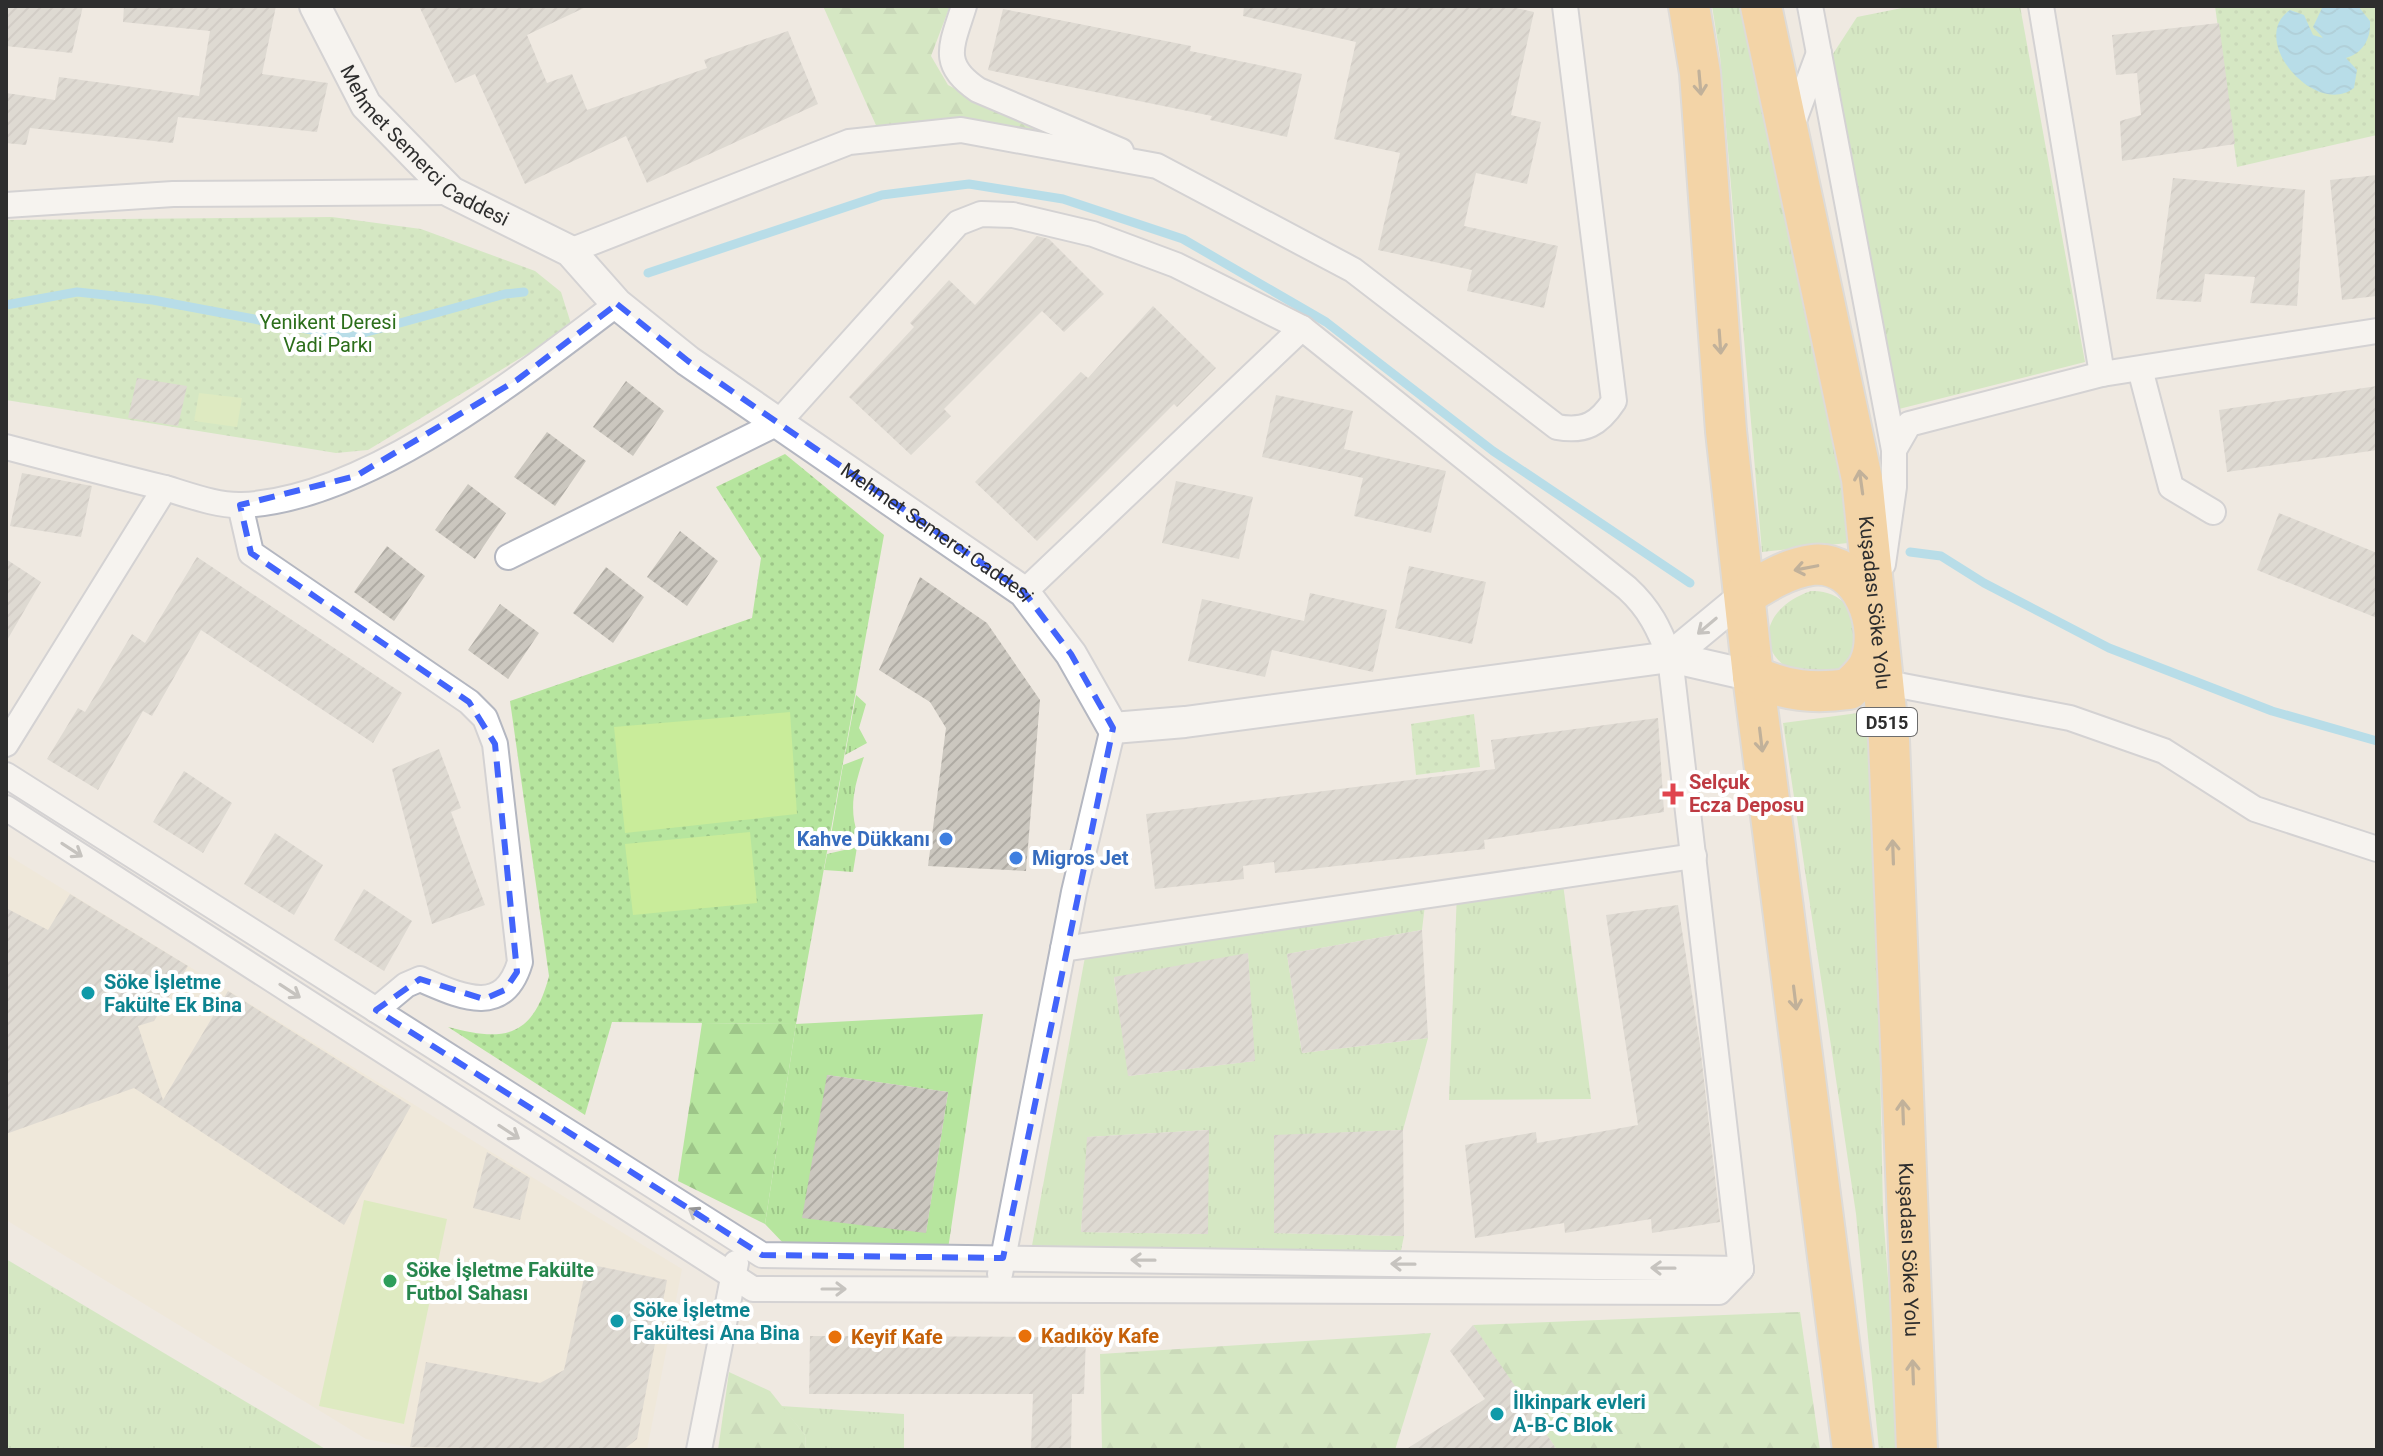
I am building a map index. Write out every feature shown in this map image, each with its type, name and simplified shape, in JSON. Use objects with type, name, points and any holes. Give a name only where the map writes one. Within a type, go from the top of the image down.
[{"type":"highway","points":[[1689,6],[1700,73],[1726,431],[1753,676],[1853,1450]]},
{"type":"highway","name":"Kuşadası Söke Yolu","points":[[1761,6],[1862,479],[1876,626],[1866,686],[1889,740],[1917,1450]]},
{"type":"highway","points":[[1745,595],[1778,576],[1814,564],[1841,571],[1863,590],[1876,626]]},
{"type":"highway","points":[[1753,676],[1788,690],[1816,694],[1866,686]]},
{"type":"street","name":"Mehmet Semerci Caddesi","points":[[315,6],[366,105],[451,192],[570,251],[617,304],[688,361],[1024,592],[1071,654],[1113,728]]},
{"type":"street","points":[[964,6],[950,54],[959,77],[978,90],[1157,166],[1353,270],[1557,427],[1578,431],[1602,420],[1614,401],[1565,6]]},
{"type":"street","points":[[1810,6],[1894,450],[1894,487],[1876,626]]},
{"type":"street","points":[[2041,6],[2102,374]]},
{"type":"street","points":[[1788,137],[1819,53]]},
{"type":"street","points":[[570,251],[849,142],[961,130],[1157,166]]},
{"type":"street","points":[[6,205],[173,194],[451,192]]},
{"type":"street","points":[[508,557],[778,423],[958,223],[981,214],[1052,222],[1129,246],[1213,282],[1302,328],[1627,588],[1645,604],[1656,622],[1670,657],[1741,1269]]},
{"type":"street","points":[[6,447],[240,505],[356,476],[517,380],[617,304]]},
{"type":"street","points":[[1024,592],[1302,328]]},
{"type":"street","points":[[1894,450],[1909,424],[2102,374],[2377,331]]},
{"type":"street","points":[[2140,369],[2171,487],[2213,512]]},
{"type":"street","points":[[6,715],[156,486]]},
{"type":"street","points":[[6,744],[156,486]]},
{"type":"street","points":[[240,505],[251,553],[469,702],[485,718],[495,744],[520,962],[517,972],[505,990],[484,999],[461,997],[420,979],[406,985],[376,1010]]},
{"type":"street","points":[[1670,657],[1745,595]]},
{"type":"street","points":[[997,1290],[1063,949],[1113,728],[1185,722],[1670,657],[1753,676]]},
{"type":"street","points":[[1866,686],[2070,718],[2164,751],[2255,809],[2377,849]]},
{"type":"street","points":[[6,775],[762,1255],[1741,1269]]},
{"type":"street","points":[[6,808],[753,1289],[1719,1292],[1741,1269]]},
{"type":"street","points":[[1063,949],[1694,856]]},
{"type":"street","points":[[699,1450],[739,1241]]},
{"type":"highlighted area","points":[[617,304],[688,361],[1024,592],[1071,654],[1113,728],[1003,1258],[762,1255],[376,1010],[420,979],[484,999],[505,990],[517,972],[495,744],[469,702],[251,553],[240,505],[356,476],[517,380]]},
{"type":"shaded area","points":[[6,854],[682,1269],[647,1450],[425,1450],[366,1439],[6,1220]]},
{"type":"green space","points":[[823,6],[950,6],[931,56],[948,85],[1052,138],[879,132]]},
{"type":"green space","points":[[1712,6],[1742,6],[1843,479],[1848,543],[1762,552],[1720,56]]},
{"type":"green space","points":[[1912,6],[2020,6],[2085,362],[1895,410],[1829,60],[1857,17]]},
{"type":"green space","points":[[2215,6],[2377,6],[2377,135],[2237,167]]},
{"type":"green space","name":"Yenikent Deresi Vadi Parkı","points":[[332,217],[421,229],[535,271],[561,292],[572,327],[368,450],[336,453],[6,400],[6,220]]},
{"type":"green space","points":[[199,393],[242,398],[237,427],[194,421]]},
{"type":"green space","points":[[785,454],[884,535],[796,1024],[612,1022],[585,1115],[448,1027],[485,1034],[514,1030],[534,1012],[549,976],[510,701],[752,618],[761,558],[716,487]]},
{"type":"green space","points":[[1811,591],[1831,594],[1845,604],[1854,617],[1857,633],[1855,649],[1847,662],[1834,672],[1799,674],[1778,660],[1771,649],[1768,637],[1776,615],[1785,605]]},
{"type":"green space","points":[[856,695],[866,704],[859,728],[867,743],[845,755]]},
{"type":"green space","points":[[1873,711],[1883,1212],[1901,1450],[1879,1450],[1856,1214],[1783,723]]},
{"type":"green space","points":[[790,712],[797,814],[625,833],[614,727]]},
{"type":"green space","points":[[1474,714],[1480,767],[1416,775],[1411,724]]},
{"type":"green space","points":[[864,757],[853,806],[858,835],[830,841],[843,765]]},
{"type":"green space","points":[[750,832],[757,903],[633,915],[625,844]]},
{"type":"green space","points":[[857,847],[853,872],[824,870],[827,854]]},
{"type":"green space","points":[[1562,876],[1591,1099],[1449,1100],[1457,891]]},
{"type":"green space","points":[[1426,896],[1422,930],[1287,954],[1302,1053],[1428,1038],[1403,1130],[1274,1136],[1274,1233],[1404,1236],[1400,1255],[1031,1251],[1087,946]],"holes":[[[1248,954],[1254,1061],[1129,1076],[1114,978]],[[1208,1130],[1208,1234],[1081,1232],[1088,1137]]]},
{"type":"green space","points":[[983,1014],[948,1249],[785,1245],[765,1224],[796,1024]],"holes":[[[827,1075],[948,1092],[926,1232]]]},
{"type":"green space","points":[[702,1023],[796,1024],[765,1224],[678,1181]]},
{"type":"green space","name":"Söke İşletme Fakülte Futbol Sahası","points":[[364,1200],[447,1219],[404,1424],[319,1406]]},
{"type":"green space","points":[[6,1259],[327,1450],[6,1450]]},
{"type":"green space","points":[[1800,1312],[1820,1450],[1557,1450],[1473,1325]]},
{"type":"green space","points":[[1431,1333],[1395,1450],[1102,1450],[1100,1354]]},
{"type":"green space","points":[[729,1372],[770,1391],[805,1435],[806,1450],[718,1450]]},
{"type":"green space","points":[[781,1406],[904,1414],[904,1450],[806,1450],[805,1435]]},
{"type":"water","points":[[2323,6],[2358,6],[2370,21],[2365,44],[2357,53],[2346,58],[2357,70],[2354,88],[2338,94],[2322,93],[2305,84],[2291,71],[2276,39],[2279,23],[2290,10],[2304,15],[2313,35],[2323,38],[2313,27]]},
{"type":"building","points":[[6,6],[83,6],[72,53],[6,46]]},
{"type":"building","points":[[124,6],[276,6],[262,74],[328,83],[317,132],[178,117],[173,143],[30,128],[26,145],[6,143],[6,93],[55,100],[59,77],[199,96],[210,31],[123,22]]},
{"type":"building","points":[[419,6],[588,6],[527,35],[547,83],[572,74],[587,110],[707,68],[704,60],[788,31],[818,104],[647,183],[626,136],[525,184],[475,74],[455,83]]},
{"type":"building","points":[[1244,6],[1508,6],[1534,12],[1511,115],[1541,122],[1527,184],[1476,173],[1464,226],[1558,246],[1544,308],[1467,291],[1472,270],[1378,250],[1400,153],[1334,139],[1356,42],[1243,16]]},
{"type":"building","points":[[1003,9],[1191,46],[1190,51],[1302,74],[1287,137],[1210,120],[1212,116],[988,70]]},
{"type":"building","points":[[2219,23],[2235,144],[2122,161],[2120,121],[2141,115],[2137,73],[2116,75],[2112,35]]},
{"type":"building","points":[[2377,175],[2377,296],[2342,300],[2330,180]]},
{"type":"building","points":[[2173,178],[2305,190],[2297,306],[2250,303],[2255,277],[2205,274],[2201,302],[2156,299]]},
{"type":"building","points":[[1037,236],[1049,239],[1104,294],[1064,332],[1042,311],[944,409],[951,416],[911,455],[849,397],[914,327],[910,323],[949,280],[975,305]]},
{"type":"building","points":[[1153,306],[1216,368],[1177,407],[1174,404],[1037,541],[975,482],[1081,372],[1088,378]]},
{"type":"building","points":[[137,378],[187,386],[178,426],[128,418]]},
{"type":"building","points":[[626,381],[664,411],[633,456],[593,427]]},
{"type":"building","points":[[2377,386],[2377,450],[2227,472],[2219,410]]},
{"type":"building","points":[[1276,395],[1353,411],[1344,449],[1446,471],[1431,533],[1354,516],[1363,478],[1262,457]]},
{"type":"building","points":[[547,432],[586,461],[555,506],[514,477]]},
{"type":"building","points":[[22,473],[92,486],[81,537],[10,526]]},
{"type":"building","points":[[1176,481],[1253,497],[1239,559],[1162,543]]},
{"type":"building","points":[[468,484],[506,513],[475,559],[435,530]]},
{"type":"building","points":[[2279,513],[2377,553],[2377,618],[2257,570]]},
{"type":"building","points":[[680,531],[718,561],[687,606],[647,577]]},
{"type":"building","points":[[387,546],[425,576],[394,621],[354,592]]},
{"type":"building","points":[[197,557],[402,693],[373,743],[201,630],[152,716],[143,711],[98,790],[47,759],[78,708],[85,712],[132,634],[145,643]]},
{"type":"building","points":[[6,559],[41,582],[6,642]]},
{"type":"building","points":[[1409,566],[1486,582],[1472,644],[1395,628]]},
{"type":"building","points":[[606,567],[644,597],[613,643],[573,613]]},
{"type":"building","points":[[920,577],[987,623],[1040,700],[1026,871],[928,866],[946,728],[930,702],[879,670]]},
{"type":"building","points":[[1310,593],[1387,610],[1373,672],[1272,650],[1265,677],[1188,661],[1202,599],[1304,621]]},
{"type":"building","points":[[500,604],[539,633],[508,679],[468,650]]},
{"type":"building","points":[[1658,718],[1664,812],[1484,840],[1485,849],[1275,873],[1274,862],[1243,866],[1244,879],[1155,889],[1146,814],[1495,769],[1491,740]]},
{"type":"building","points":[[439,749],[461,808],[451,812],[485,905],[432,924],[392,769]]},
{"type":"building","points":[[184,771],[232,803],[203,853],[153,822]]},
{"type":"building","points":[[275,833],[323,865],[294,915],[244,884]]},
{"type":"building","points":[[364,889],[412,921],[384,971],[334,940]]},
{"type":"building","points":[[70,894],[188,966],[154,1021],[138,1026],[163,1100],[228,991],[411,1106],[344,1225],[134,1088],[6,1134],[6,908],[48,930]]},
{"type":"building","points":[[1678,905],[1700,1045],[1720,1222],[1652,1233],[1651,1219],[1565,1233],[1564,1223],[1475,1238],[1465,1145],[1536,1132],[1537,1143],[1638,1125],[1606,915]]},
{"type":"building","points":[[1422,930],[1428,1038],[1302,1053],[1287,954]]},
{"type":"building","points":[[1248,953],[1255,1061],[1128,1076],[1114,977]]},
{"type":"building","points":[[827,1075],[948,1092],[926,1233],[802,1218]]},
{"type":"building","points":[[1209,1130],[1208,1234],[1081,1232],[1087,1137]]},
{"type":"building","points":[[1403,1130],[1404,1236],[1274,1233],[1274,1135]]},
{"type":"building","points":[[487,1152],[530,1178],[520,1220],[473,1208]]},
{"type":"building","name":"Söke İşletme Fakültesi Ana Bina","points":[[587,1264],[667,1280],[637,1439],[623,1450],[410,1447],[426,1362],[540,1383],[564,1370]]},
{"type":"building","name":"İlkinpark evleri A-B-C Blok","points":[[1473,1325],[1557,1450],[1405,1450],[1485,1399],[1450,1351]]},
{"type":"building","points":[[810,1336],[1086,1337],[1084,1394],[1072,1394],[1071,1450],[1031,1450],[1033,1394],[809,1394]]},
{"type":"waterway","points":[[648,273],[882,195],[969,184],[1063,199],[1183,239],[1326,322],[1493,451],[1690,583]]},
{"type":"waterway","points":[[6,305],[77,292],[153,300],[349,337],[505,294],[524,292]]},
{"type":"waterway","points":[[1910,552],[1941,556],[1984,583],[2109,648],[2272,711],[2377,741]]},
{"type":"place","name":"Selçuk Ecza Deposu","points":[[1673,794]]},
{"type":"place","name":"Kahve Dükkanı","points":[[946,839]]},
{"type":"place","name":"Migros Jet","points":[[1016,858]]},
{"type":"place","name":"Söke İşletme Fakülte Ek Bina","points":[[88,993]]},
{"type":"place","name":"Söke İşletme Fakülte Futbol Sahası","points":[[390,1281]]},
{"type":"place","name":"Söke İşletme Fakültesi Ana Bina","points":[[617,1321]]},
{"type":"place","name":"Kadıköy Kafe","points":[[1025,1336]]},
{"type":"place","name":"Keyif Kafe","points":[[835,1337]]},
{"type":"place","name":"İlkinpark evleri A-B-C Blok","points":[[1497,1414]]}]
